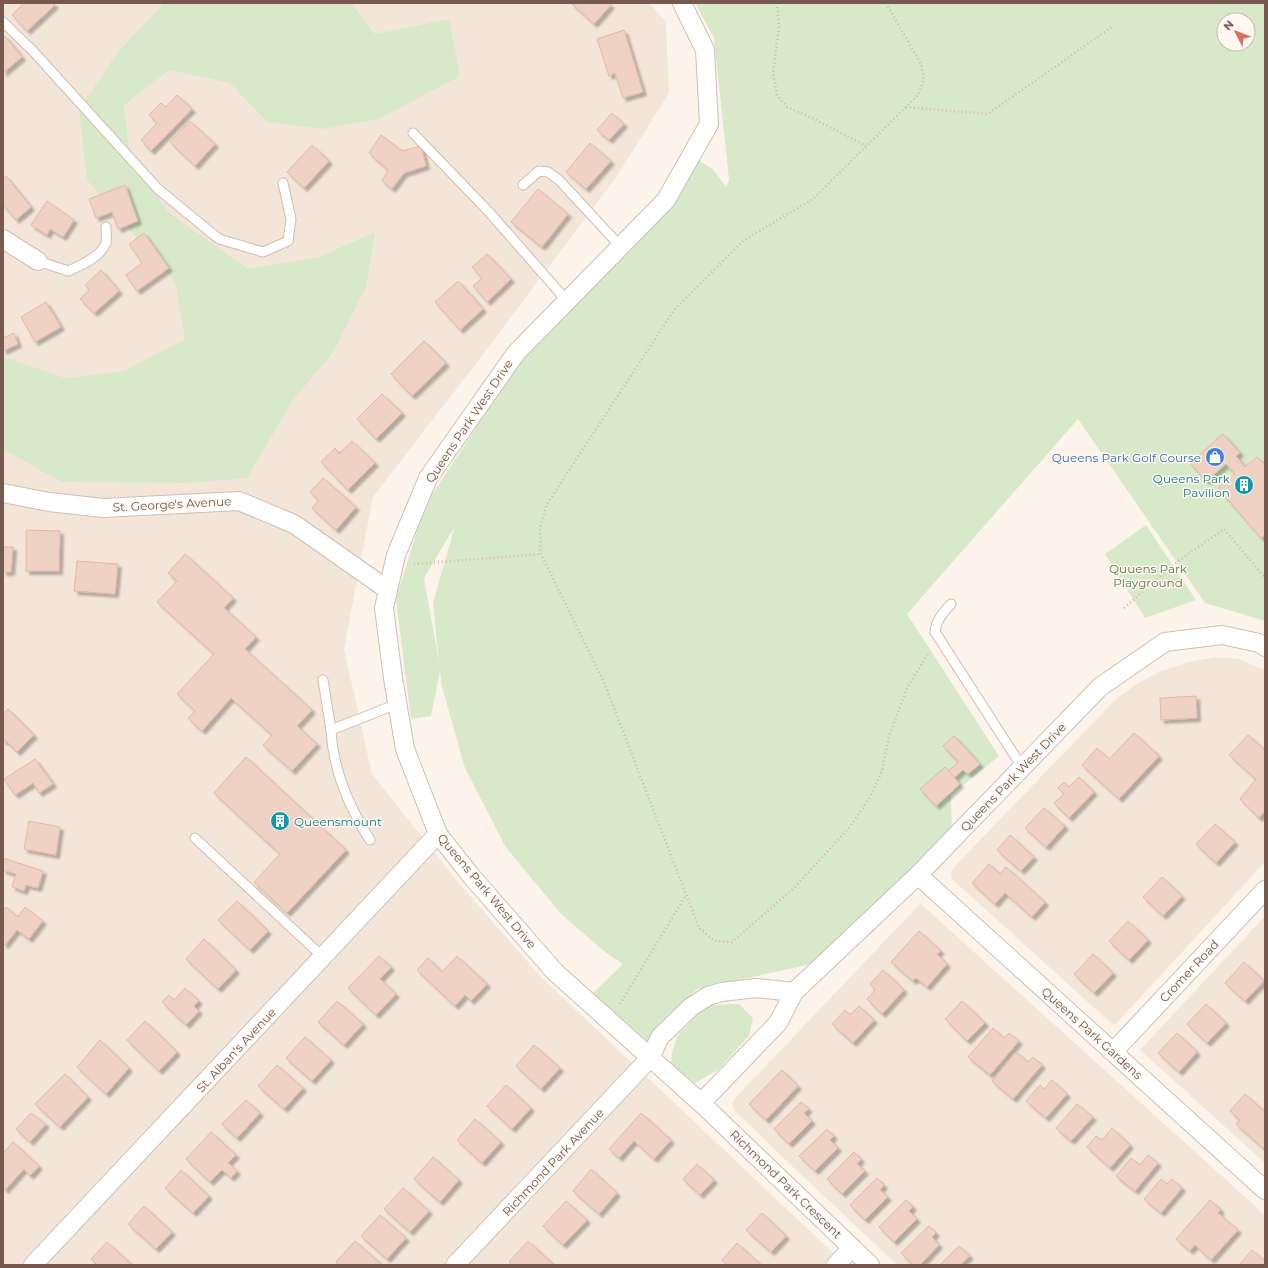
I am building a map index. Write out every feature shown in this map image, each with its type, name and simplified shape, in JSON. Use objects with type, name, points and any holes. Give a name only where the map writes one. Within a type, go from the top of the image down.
[{"type":"street","name":"Queens Park West Drive","points":[[682,3],[705,50],[709,124],[666,200],[516,353],[428,478],[396,555],[384,608],[397,704],[405,749],[438,834],[472,877],[555,972],[701,1103],[778,1023],[794,992],[918,875],[1100,687],[1165,642],[1222,635],[1259,643],[1265,647]]},
{"type":"street","points":[[3,239],[38,261]]},
{"type":"street","name":"St. George's Avenue","points":[[3,493],[49,502],[103,508],[239,501],[294,524],[388,590]]},
{"type":"street","name":"St. Alban's Avenue","points":[[34,1265],[438,834]]},
{"type":"street","name":"Queens Park Gardens","points":[[918,875],[1265,1190]]},
{"type":"street","name":"Cromer Road","points":[[1113,1052],[1265,890]]},
{"type":"street","points":[[650,1058],[660,1037],[690,1007],[708,996],[722,992],[756,988],[794,992]]},
{"type":"street","name":"Richmond Park Avenue","points":[[455,1265],[650,1058]]},
{"type":"street","name":"Richmond Park Crescent","points":[[701,1103],[870,1265]]},
{"type":"street","points":[[836,1265],[852,1248]]},
{"type":"lane","points":[[3,22],[33,51],[158,189],[219,239],[263,252],[288,241],[291,219],[283,183]]},
{"type":"lane","points":[[413,133],[489,212],[567,301]]},
{"type":"lane","points":[[523,185],[539,171],[548,172],[559,180],[620,247]]},
{"type":"lane","points":[[38,261],[68,271],[85,265],[106,243],[106,227]]},
{"type":"lane","points":[[951,604],[940,616],[935,632],[1022,767]]},
{"type":"lane","points":[[323,680],[331,730],[331,747],[342,785],[355,816],[370,840]]},
{"type":"lane","points":[[331,730],[397,704]]},
{"type":"lane","points":[[195,838],[323,957]]},
{"type":"path","points":[[777,3],[779,27],[773,73],[777,94],[787,107],[812,118],[866,146]]},
{"type":"path","points":[[886,3],[921,64],[924,80],[918,95],[813,199],[744,240],[674,310],[547,504],[540,527],[541,554],[604,682],[699,928],[715,941],[732,942],[794,888],[849,828],[869,799],[882,771],[889,736],[907,688],[938,638]]},
{"type":"path","points":[[905,107],[988,114],[1113,26]]},
{"type":"path","points":[[1124,608],[1177,562],[1224,529],[1265,578]]},
{"type":"path","points":[[394,566],[541,554]]},
{"type":"path","points":[[610,1022],[686,895]]},
{"type":"shaded area","points":[[3,3],[649,3],[666,22],[669,93],[617,176],[475,365],[373,497],[344,649],[372,774],[458,882],[542,978],[846,1265],[3,1265]]},
{"type":"shaded area","points":[[1215,657],[1239,659],[1265,670],[1265,862],[1116,1024],[1112,1024],[953,880],[951,873],[953,868],[1115,700],[1138,683],[1161,671],[1189,662]]},
{"type":"shaded area","points":[[921,904],[1265,1215],[1265,1265],[897,1265],[735,1111],[732,1104],[735,1098]]},
{"type":"shaded area","points":[[1265,916],[1265,1163],[1140,1050]]},
{"type":"green space","points":[[164,3],[351,3],[375,34],[449,19],[460,76],[379,119],[323,129],[267,122],[230,83],[169,70],[124,105],[130,158],[169,213],[248,269],[319,257],[375,232],[366,287],[332,354],[293,400],[247,478],[187,483],[61,482],[3,449],[3,356],[65,378],[124,371],[185,339],[175,282],[87,180],[79,110],[117,53]]},
{"type":"green space","points":[[695,3],[1265,3],[1265,621],[1205,603],[1078,419],[907,614],[999,756],[951,795],[952,836],[821,962],[697,989],[647,1044],[592,994],[623,964],[605,952],[562,915],[505,846],[465,768],[442,687],[440,672],[431,716],[411,719],[396,599],[425,505],[521,360],[698,160],[713,169],[726,187],[729,180],[714,38]],"holes":[[[455,526],[433,603],[439,662],[424,578]]]},
{"type":"green space","name":"Quuens Park Playground","points":[[1146,525],[1196,600],[1145,618],[1105,554]]},
{"type":"green space","points":[[739,1004],[753,1018],[749,1036],[718,1070],[695,1083],[671,1064],[672,1052],[677,1036],[695,1017],[712,1005]]},
{"type":"building","points":[[24,3],[53,3],[55,5],[27,31],[12,15]]},
{"type":"building","points":[[571,3],[609,3],[611,5],[594,24]]},
{"type":"building","points":[[624,30],[643,92],[623,98],[615,73],[609,76],[597,39]]},
{"type":"building","points":[[5,36],[22,57],[3,73],[3,38]]},
{"type":"building","points":[[177,95],[192,109],[151,151],[141,140],[157,123],[149,115],[161,103],[166,107]]},
{"type":"building","points":[[612,113],[624,124],[609,140],[597,130]]},
{"type":"building","points":[[190,121],[215,144],[195,166],[170,142]]},
{"type":"building","points":[[381,135],[402,151],[421,146],[426,166],[404,173],[392,189],[382,181],[388,170],[369,153]]},
{"type":"building","points":[[590,143],[611,161],[586,189],[566,172]]},
{"type":"building","points":[[312,145],[329,161],[304,188],[287,172]]},
{"type":"building","points":[[6,176],[31,207],[16,220],[3,205],[3,179]]},
{"type":"building","points":[[125,185],[138,221],[118,229],[112,212],[96,218],[89,199]]},
{"type":"building","points":[[538,189],[568,214],[542,247],[511,222]]},
{"type":"building","points":[[47,201],[74,220],[63,237],[50,229],[47,235],[31,225]]},
{"type":"building","points":[[144,233],[169,268],[137,291],[126,275],[142,263],[129,244]]},
{"type":"building","points":[[487,254],[511,279],[487,302],[473,286],[482,278],[472,267]]},
{"type":"building","points":[[101,270],[119,291],[94,313],[80,299],[89,290],[85,285]]},
{"type":"building","points":[[458,281],[483,309],[460,330],[435,302]]},
{"type":"building","points":[[46,302],[61,327],[35,342],[21,317]]},
{"type":"building","points":[[14,333],[18,344],[3,351],[3,338]]},
{"type":"building","points":[[424,341],[446,363],[412,396],[391,374]]},
{"type":"building","points":[[382,394],[402,413],[376,439],[357,419]]},
{"type":"building","name":"Queens Park Pavilion","points":[[1223,434],[1240,453],[1236,456],[1245,467],[1257,457],[1265,465],[1265,535],[1261,538],[1218,488],[1235,474],[1226,464],[1206,481],[1190,463]]},
{"type":"building","points":[[352,441],[375,463],[348,490],[321,462],[335,448],[339,454]]},
{"type":"building","points":[[323,478],[356,507],[336,530],[312,508],[319,500],[310,492]]},
{"type":"building","points":[[26,530],[60,531],[59,571],[26,571]]},
{"type":"building","points":[[3,547],[13,547],[11,572],[3,572]]},
{"type":"building","points":[[185,554],[233,598],[224,608],[256,637],[245,649],[312,710],[297,726],[317,744],[292,771],[263,745],[272,735],[231,698],[202,731],[188,718],[195,711],[177,694],[214,654],[157,602],[177,581],[168,573]]},
{"type":"building","points":[[77,561],[118,564],[115,594],[74,591]]},
{"type":"building","points":[[1196,696],[1197,718],[1161,720],[1160,698]]},
{"type":"building","points":[[8,709],[34,735],[17,752],[5,740],[3,742],[3,714]]},
{"type":"building","points":[[1134,733],[1159,756],[1119,799],[1082,765],[1097,748],[1109,759]]},
{"type":"building","points":[[1248,735],[1265,750],[1265,811],[1259,818],[1240,799],[1256,779],[1229,755]]},
{"type":"building","points":[[954,736],[980,764],[968,774],[963,770],[954,778],[948,771],[959,762],[943,746]]},
{"type":"building","name":"Queensmount","points":[[246,757],[346,850],[287,913],[254,882],[280,854],[214,793]]},
{"type":"building","points":[[35,759],[53,784],[39,793],[33,783],[15,795],[4,779]]},
{"type":"building","points":[[945,767],[960,784],[936,806],[920,789]]},
{"type":"building","points":[[1079,777],[1094,792],[1069,818],[1054,803],[1064,794],[1058,788],[1064,782],[1069,787]]},
{"type":"building","points":[[1044,808],[1065,826],[1046,847],[1025,828]]},
{"type":"building","points":[[29,821],[60,827],[56,855],[24,849]]},
{"type":"building","points":[[1215,824],[1235,842],[1216,863],[1196,844]]},
{"type":"building","points":[[1010,835],[1034,857],[1021,871],[997,850]]},
{"type":"building","points":[[3,858],[43,871],[38,888],[26,885],[24,891],[12,887],[16,874],[3,870]]},
{"type":"building","points":[[989,864],[1000,874],[1006,867],[1045,902],[1032,917],[1005,893],[995,904],[972,883]]},
{"type":"building","points":[[1162,877],[1182,896],[1163,916],[1143,897]]},
{"type":"building","points":[[237,901],[268,931],[250,950],[218,920]]},
{"type":"building","points":[[6,907],[18,917],[25,907],[43,921],[29,939],[17,930],[5,945],[3,944],[3,911]]},
{"type":"building","points":[[1128,921],[1148,940],[1129,960],[1109,941]]},
{"type":"building","points":[[919,931],[941,951],[937,954],[947,964],[927,987],[916,978],[913,981],[891,962]]},
{"type":"building","points":[[204,939],[236,970],[218,989],[186,959]]},
{"type":"building","points":[[1093,954],[1113,973],[1094,993],[1074,974]]},
{"type":"building","points":[[379,956],[391,967],[380,979],[396,994],[376,1015],[348,988]]},
{"type":"building","points":[[457,956],[487,984],[471,1001],[465,995],[455,1006],[417,970],[428,958],[442,972]]},
{"type":"building","points":[[1244,962],[1264,981],[1245,1001],[1225,983]]},
{"type":"building","points":[[883,970],[904,990],[882,1014],[867,999],[875,990],[870,984]]},
{"type":"building","points":[[185,988],[199,1001],[194,1006],[199,1011],[186,1025],[162,1002],[169,995],[174,1000]]},
{"type":"building","points":[[337,1001],[363,1024],[344,1045],[318,1022]]},
{"type":"building","points":[[962,1001],[985,1023],[967,1041],[945,1019]]},
{"type":"building","points":[[1206,1004],[1226,1023],[1207,1043],[1187,1024]]},
{"type":"building","points":[[859,1006],[874,1020],[853,1043],[832,1024],[845,1010],[850,1015]]},
{"type":"building","points":[[145,1021],[177,1052],[159,1071],[127,1040]]},
{"type":"building","points":[[993,1028],[1004,1038],[1009,1033],[1019,1041],[990,1075],[968,1057]]},
{"type":"building","points":[[1177,1033],[1197,1052],[1179,1072],[1158,1053]]},
{"type":"building","points":[[305,1037],[331,1060],[312,1081],[286,1058]]},
{"type":"building","points":[[100,1040],[129,1068],[106,1094],[77,1067]]},
{"type":"building","points":[[534,1045],[560,1068],[541,1089],[516,1066]]},
{"type":"building","points":[[1016,1052],[1028,1062],[1033,1057],[1042,1065],[1013,1099],[992,1081]]},
{"type":"building","points":[[277,1065],[303,1088],[284,1109],[258,1086]]},
{"type":"building","points":[[782,1070],[798,1086],[766,1120],[749,1104]]},
{"type":"building","points":[[65,1074],[88,1097],[60,1127],[35,1104]]},
{"type":"building","points":[[1052,1080],[1067,1094],[1046,1118],[1026,1101],[1040,1085],[1044,1089]]},
{"type":"building","points":[[506,1085],[531,1108],[512,1129],[487,1106]]},
{"type":"building","points":[[1245,1094],[1265,1112],[1265,1146],[1263,1148],[1236,1124],[1240,1120],[1230,1111]]},
{"type":"building","points":[[246,1100],[260,1113],[237,1138],[222,1124]]},
{"type":"building","points":[[801,1102],[809,1109],[804,1113],[812,1121],[789,1144],[774,1129]]},
{"type":"building","points":[[1077,1104],[1093,1117],[1071,1141],[1056,1128]]},
{"type":"building","points":[[31,1113],[46,1124],[30,1142],[16,1129]]},
{"type":"building","points":[[641,1113],[671,1140],[654,1159],[634,1141],[619,1158],[609,1149]]},
{"type":"building","points":[[475,1119],[501,1142],[482,1163],[457,1140]]},
{"type":"building","points":[[1112,1128],[1130,1145],[1110,1168],[1087,1147],[1096,1136],[1102,1140]]},
{"type":"building","points":[[827,1129],[834,1136],[830,1140],[838,1148],[815,1171],[799,1156]]},
{"type":"building","points":[[211,1132],[236,1155],[228,1163],[237,1171],[231,1178],[222,1170],[210,1182],[186,1159]]},
{"type":"building","points":[[13,1142],[39,1166],[30,1176],[24,1169],[5,1190],[3,1188],[3,1153]]},
{"type":"building","points":[[854,1152],[861,1159],[857,1164],[865,1171],[842,1194],[827,1179]]},
{"type":"building","points":[[1148,1155],[1158,1163],[1135,1191],[1116,1176],[1131,1158],[1140,1165]]},
{"type":"building","points":[[433,1157],[459,1180],[440,1202],[414,1179]]},
{"type":"building","points":[[697,1164],[714,1180],[700,1195],[683,1179]]},
{"type":"building","points":[[591,1169],[617,1193],[599,1214],[573,1191]]},
{"type":"building","points":[[181,1170],[209,1196],[193,1213],[165,1188]]},
{"type":"building","points":[[877,1178],[884,1185],[880,1190],[888,1197],[865,1220],[850,1205]]},
{"type":"building","points":[[1161,1179],[1167,1184],[1172,1179],[1182,1188],[1161,1213],[1144,1199]]},
{"type":"building","points":[[403,1188],[429,1211],[410,1232],[384,1209]]},
{"type":"building","points":[[906,1200],[913,1207],[909,1211],[917,1219],[894,1242],[879,1227]]},
{"type":"building","points":[[1210,1200],[1221,1210],[1218,1213],[1238,1230],[1211,1260],[1195,1245],[1190,1251],[1176,1239]]},
{"type":"building","points":[[566,1201],[587,1220],[563,1245],[543,1226]]},
{"type":"building","points":[[144,1206],[172,1232],[156,1249],[128,1224]]},
{"type":"building","points":[[762,1213],[786,1236],[771,1252],[746,1230]]},
{"type":"building","points":[[380,1215],[406,1238],[387,1259],[361,1236]]},
{"type":"building","points":[[929,1226],[936,1233],[932,1237],[939,1245],[920,1265],[913,1265],[901,1253]]},
{"type":"building","points":[[355,1241],[381,1264],[339,1265],[336,1262]]},
{"type":"building","points":[[528,1241],[553,1264],[512,1265],[509,1262]]},
{"type":"building","points":[[107,1242],[132,1265],[97,1265],[91,1259]]},
{"type":"building","points":[[737,1243],[761,1265],[727,1265],[722,1260]]},
{"type":"building","points":[[959,1246],[970,1256],[962,1263],[964,1265],[940,1265]]},
{"type":"building","points":[[1252,1250],[1265,1261],[1265,1265],[1239,1265]]},
{"type":"place","name":"Queens Park Golf Course","points":[[1215,457]]},
{"type":"place","name":"Queens Park Pavilion","points":[[1244,485]]},
{"type":"place","name":"Queensmount","points":[[280,821]]}]
